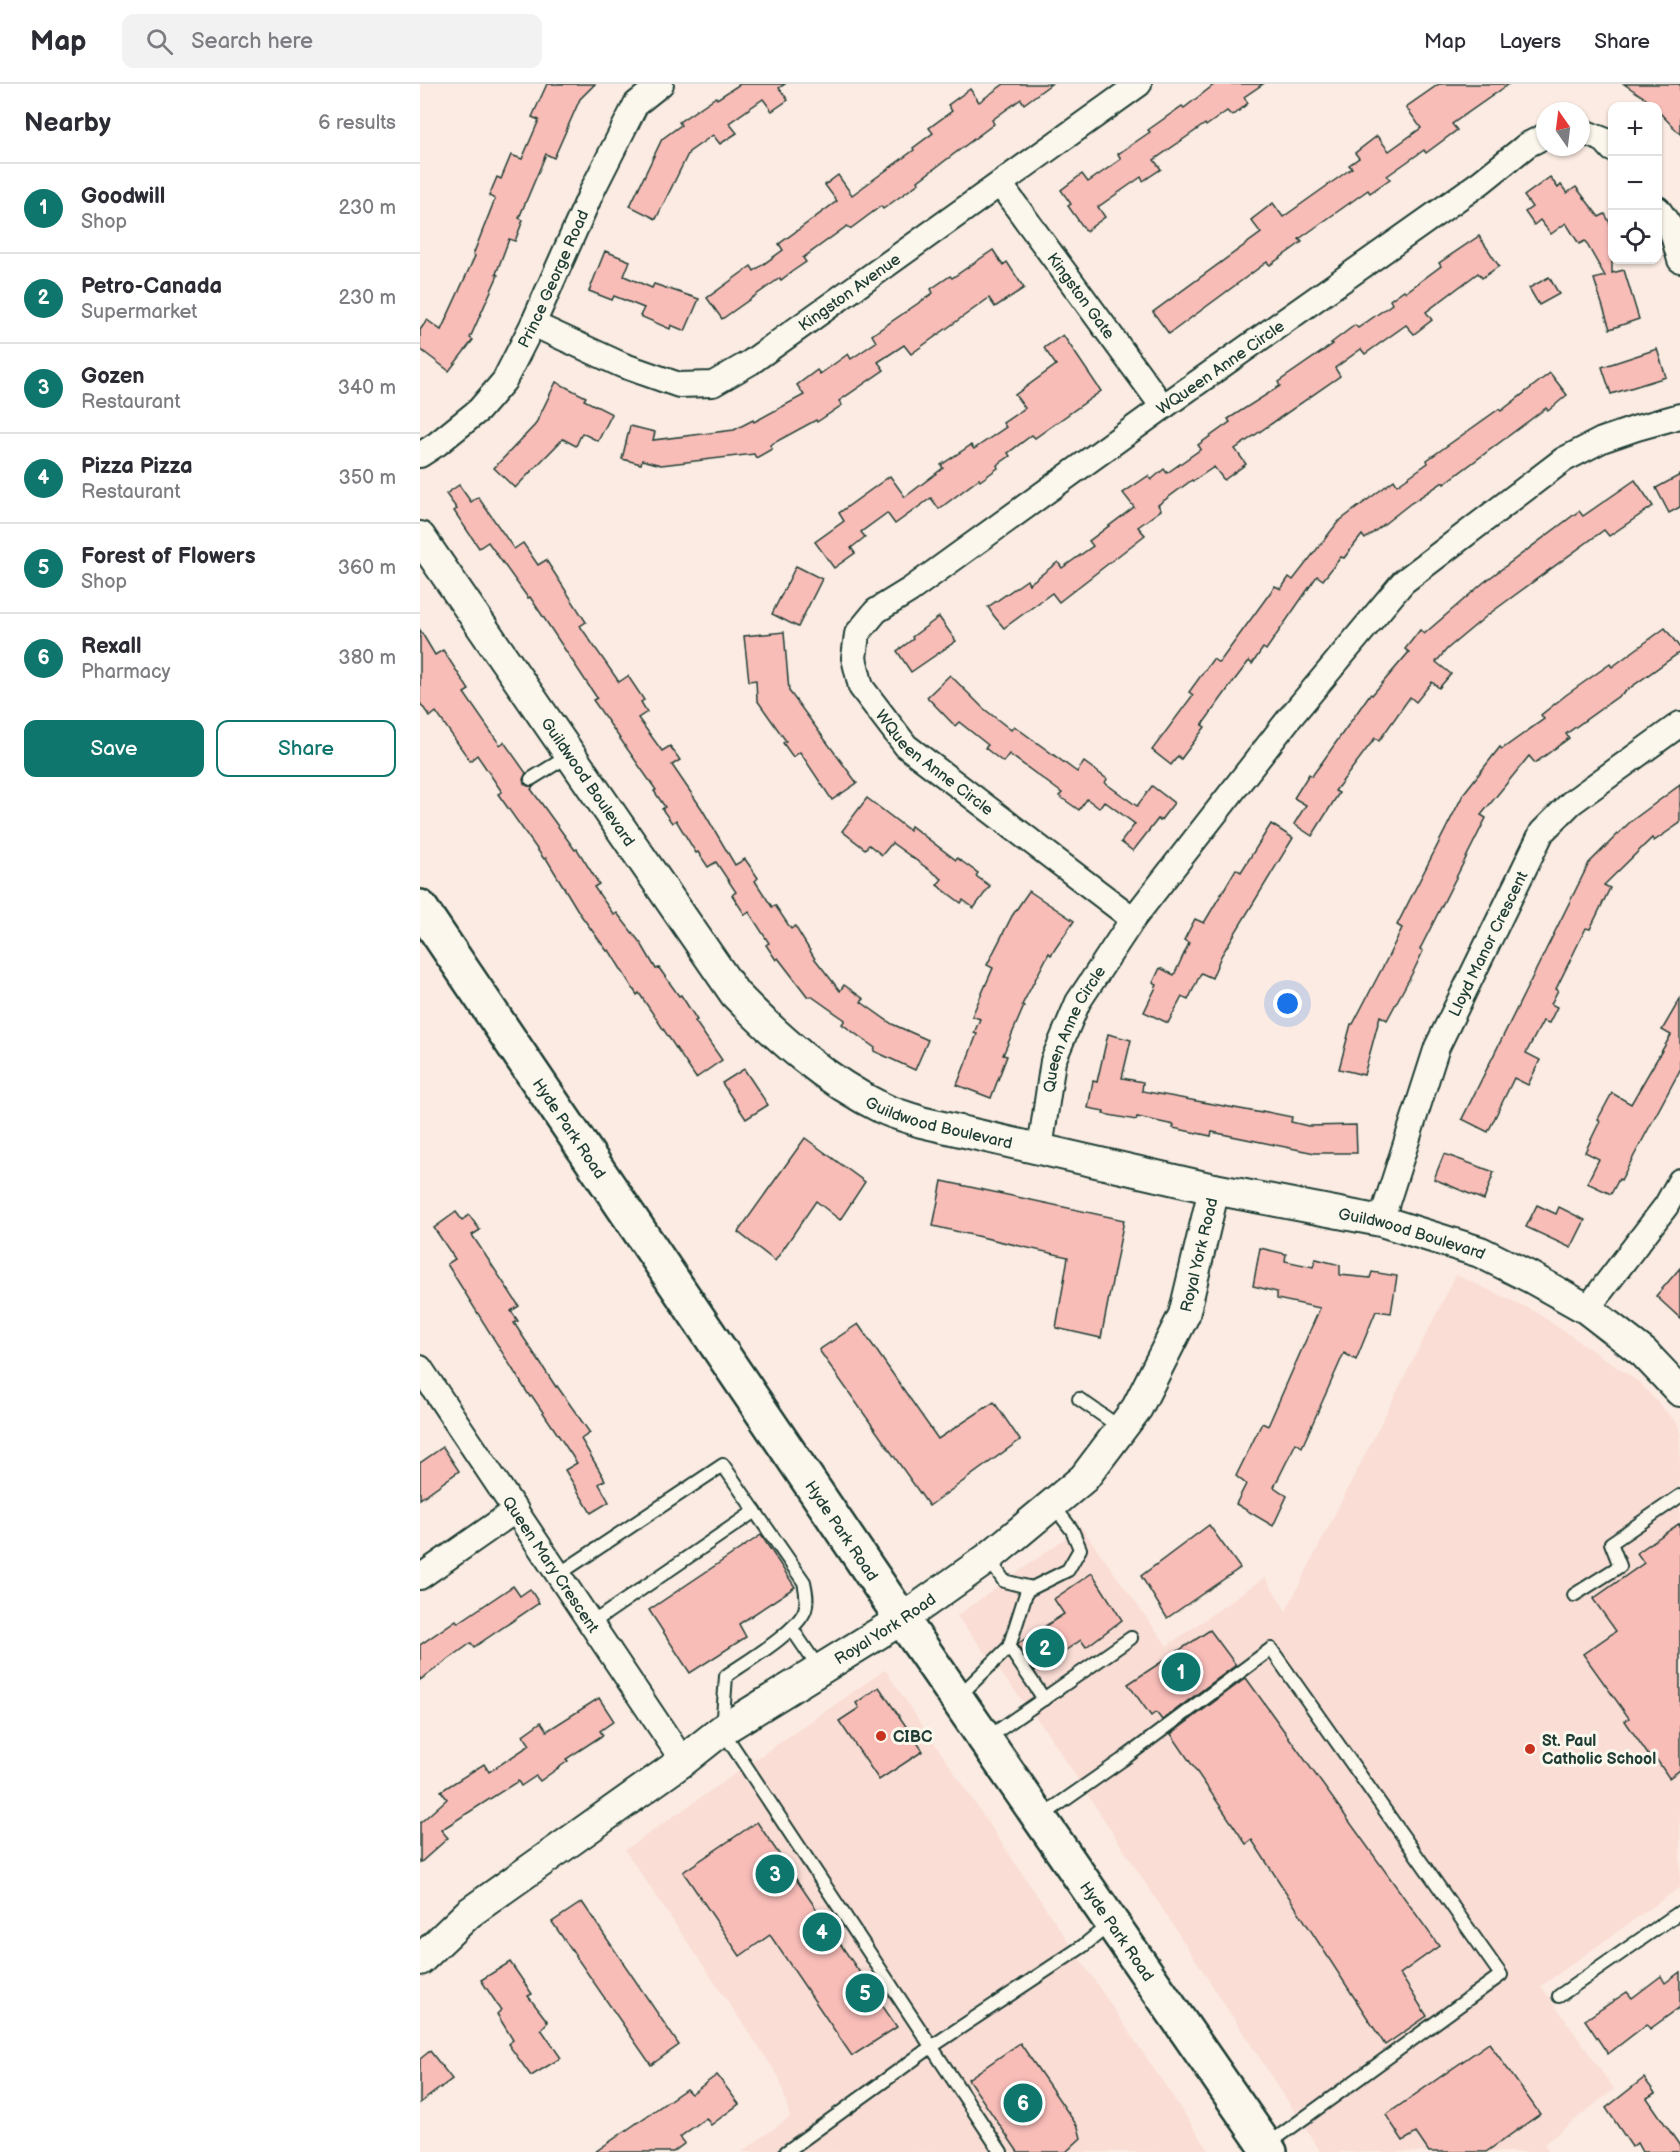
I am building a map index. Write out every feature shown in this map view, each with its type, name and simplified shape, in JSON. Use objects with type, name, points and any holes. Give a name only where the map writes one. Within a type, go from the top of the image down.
[{"type":"main road","name":"Hyde Park Road","points":[[420,907],[902,1618],[1268,2149]]},
{"type":"street","name":"Prince George Road","points":[[420,455],[437,444],[486,402],[504,381],[533,324],[593,189],[636,104],[661,84]]},
{"type":"street","name":"Kingston Avenue","points":[[533,324],[622,364],[679,385],[713,384],[751,362],[1139,84]]},
{"type":"street","points":[[1590,135],[1604,140],[1608,144]]},
{"type":"street","name":"WQueen Anne Circle","points":[[1133,918],[906,746],[861,687],[854,658],[857,634],[876,611],[910,590],[1536,140]]},
{"type":"street","name":"Kingston Gate","points":[[1000,184],[1163,407]]},
{"type":"street","points":[[1659,210],[1671,228],[1680,260]]},
{"type":"street","points":[[1133,918],[1288,720],[1403,582],[1563,460],[1602,440],[1680,416]]},
{"type":"street","name":"Guildwood Boulevard","points":[[420,537],[735,994],[772,1032],[820,1071],[882,1108],[927,1124],[1214,1189],[1381,1221],[1480,1252],[1530,1276],[1587,1309],[1644,1353],[1680,1391]]},
{"type":"street","name":"Lloyd Manor Crescent","points":[[1381,1221],[1437,1047],[1542,832],[1571,803],[1680,724]]},
{"type":"street","name":"Queen Anne Circle","points":[[1040,1149],[1053,1061],[1078,1002],[1133,918]]},
{"type":"street","points":[[1587,1309],[1666,1206],[1680,1181]]},
{"type":"street","name":"Royal York Road","points":[[420,1960],[469,1913],[683,1761],[722,1730],[902,1618],[988,1558],[1084,1478],[1137,1408],[1184,1315],[1214,1189]]},
{"type":"street","name":"Queen Mary Crescent","points":[[420,1368],[683,1761]]},
{"type":"street","points":[[420,1577],[516,1510]]},
{"type":"lane","points":[[531,780],[570,755]]},
{"type":"lane","points":[[1079,1399],[1122,1429]]},
{"type":"lane","points":[[559,1574],[723,1465],[804,1582],[807,1594],[805,1611],[792,1629],[726,1676],[722,1730],[1001,2152]]},
{"type":"lane","points":[[1574,1595],[1620,1566],[1611,1543],[1680,1496]]},
{"type":"lane","points":[[988,1558],[1004,1581],[1032,1588],[1068,1570],[1080,1549],[1072,1530],[1052,1504]]},
{"type":"lane","points":[[592,1623],[754,1511]]},
{"type":"lane","points":[[957,1698],[1009,1647],[1028,1587]]},
{"type":"lane","points":[[792,1629],[820,1670]]},
{"type":"lane","points":[[986,1740],[1131,1638]]},
{"type":"lane","points":[[1009,1647],[1044,1699]]},
{"type":"lane","points":[[1040,1818],[1131,1754],[1271,1649],[1500,1975],[1268,2149]]},
{"type":"lane","points":[[1559,1996],[1680,1912]]},
{"type":"lane","points":[[786,2152],[931,2047],[1083,1946],[1111,1923]]},
{"type":"shaded area","points":[[1456,1275],[1534,1311],[1640,1383],[1680,1427],[1680,1887],[1541,1986],[1614,2089],[1544,2144],[1549,2152],[1321,2152],[1047,1732],[957,1616],[1081,1527],[1167,1646],[1265,1577],[1286,1611]]},
{"type":"shaded area","points":[[885,1670],[1210,2152],[742,2152],[790,2117],[779,2077],[625,1850]]},
{"type":"building","points":[[547,84],[595,84],[580,99],[554,158],[546,154],[519,218],[523,220],[515,241],[509,239],[496,274],[498,275],[470,338],[473,340],[449,371],[420,349],[420,330],[427,320],[441,330],[475,256],[473,255],[495,199],[489,196],[497,177],[501,179],[511,155],[522,159],[539,120],[532,117]]},
{"type":"building","points":[[740,84],[785,84],[779,88],[788,100],[772,111],[763,99],[729,123],[737,133],[720,144],[713,135],[689,152],[656,219],[630,206],[662,139],[681,125],[679,122]]},
{"type":"building","points":[[1004,84],[1051,84],[1024,104],[1021,99],[992,120],[994,124],[918,181],[919,183],[883,209],[881,206],[850,229],[847,226],[803,258],[806,262],[722,319],[707,298],[751,266],[754,271],[783,250],[779,244],[837,201],[825,185],[838,175],[852,195],[914,150],[913,148],[933,133],[929,128],[952,111],[948,105],[970,89],[979,102]]},
{"type":"building","points":[[1215,84],[1263,84],[1244,97],[1248,103],[1235,114],[1231,115],[1227,111],[1154,160],[1161,169],[1143,181],[1141,177],[1098,207],[1105,217],[1086,231],[1068,206],[1071,204],[1061,190],[1082,174],[1088,182],[1121,159],[1118,154],[1150,132],[1148,130],[1182,106],[1184,108]]},
{"type":"building","points":[[1439,84],[1509,84],[1452,124],[1457,130],[1426,153],[1424,150],[1387,176],[1390,179],[1370,193],[1368,190],[1299,239],[1302,242],[1270,265],[1267,262],[1169,334],[1153,312],[1261,233],[1251,220],[1273,203],[1283,217],[1352,168],[1349,165],[1359,158],[1355,153],[1377,136],[1389,151],[1421,128],[1406,107]]},
{"type":"building","points":[[1624,84],[1680,84],[1680,134],[1662,115],[1662,102],[1650,102]]},
{"type":"building","points":[[1550,177],[1558,188],[1561,185],[1567,193],[1576,187],[1599,217],[1605,214],[1608,220],[1608,264],[1612,264],[1612,273],[1624,270],[1639,319],[1610,329],[1594,279],[1605,276],[1585,241],[1579,244],[1566,223],[1551,234],[1540,220],[1534,225],[1525,212],[1532,207],[1524,196]]},
{"type":"building","points":[[1479,236],[1499,266],[1482,278],[1478,273],[1426,312],[1432,320],[1414,334],[1406,325],[1365,354],[1361,349],[1335,368],[1340,376],[1235,449],[1246,464],[1224,480],[1214,467],[1158,505],[1161,510],[1138,527],[1145,535],[1059,602],[1052,593],[1004,628],[994,616],[988,607],[1027,580],[1029,584],[1058,562],[1062,568],[1093,546],[1089,541],[1134,507],[1123,493],[1148,476],[1151,480],[1164,469],[1167,473],[1201,449],[1198,445],[1230,422],[1228,419],[1280,386],[1278,382],[1333,344],[1331,343],[1355,325],[1358,328],[1392,304],[1390,300],[1404,290],[1406,292],[1441,266],[1439,263]]},
{"type":"building","points":[[993,250],[1003,265],[1007,262],[1024,288],[995,307],[989,298],[911,354],[904,345],[878,362],[884,370],[839,401],[842,405],[817,422],[816,420],[770,445],[772,449],[756,458],[754,454],[661,465],[642,460],[641,464],[622,459],[630,426],[655,432],[653,440],[734,430],[804,395],[797,385],[817,370],[820,374],[848,354],[851,359],[876,342],[872,335],[933,293],[931,289],[950,276],[952,278]]},
{"type":"building","points":[[605,251],[630,261],[624,276],[652,288],[654,284],[699,299],[685,331],[671,325],[670,329],[640,316],[644,308],[614,296],[612,300],[589,291]]},
{"type":"building","points":[[1549,277],[1559,294],[1539,305],[1529,288]]},
{"type":"building","points":[[1063,335],[1101,391],[1035,438],[1032,435],[1008,453],[1010,456],[997,465],[998,468],[980,481],[979,479],[939,509],[931,498],[895,524],[887,513],[861,532],[865,537],[851,548],[855,553],[834,568],[815,542],[844,521],[839,513],[890,476],[905,497],[943,468],[941,465],[971,445],[974,449],[1006,427],[1003,423],[1025,408],[1015,395],[1056,365],[1044,348]]},
{"type":"building","points":[[1657,349],[1666,377],[1611,394],[1602,367]]},
{"type":"building","points":[[1550,373],[1567,395],[1548,411],[1546,408],[1444,484],[1443,482],[1411,503],[1365,539],[1362,535],[1323,580],[1317,576],[1266,650],[1263,648],[1252,664],[1249,661],[1233,682],[1202,725],[1205,727],[1181,759],[1178,756],[1171,765],[1152,750],[1193,695],[1189,692],[1213,659],[1219,663],[1275,586],[1281,589],[1289,577],[1293,580],[1338,522],[1394,480],[1397,485],[1428,463],[1427,460],[1499,409],[1501,411]]},
{"type":"building","points":[[556,382],[586,397],[584,400],[612,414],[598,441],[582,433],[576,446],[563,439],[515,488],[494,468],[535,425]]},
{"type":"building","points":[[1680,475],[1680,507],[1669,513],[1656,488]]},
{"type":"building","points":[[1635,480],[1653,506],[1609,536],[1604,530],[1489,614],[1447,649],[1436,662],[1451,674],[1439,688],[1432,682],[1416,702],[1410,697],[1379,741],[1375,738],[1335,791],[1339,793],[1312,836],[1294,824],[1306,805],[1294,798],[1309,774],[1312,776],[1370,694],[1372,695],[1409,652],[1405,649],[1420,630],[1424,634],[1483,583],[1579,511],[1583,516]]},
{"type":"building","points":[[459,485],[471,502],[478,497],[514,549],[523,543],[538,565],[546,560],[586,622],[580,626],[619,682],[628,676],[644,700],[641,702],[647,712],[638,718],[662,751],[670,746],[680,760],[672,765],[702,809],[735,865],[745,859],[758,878],[755,881],[772,907],[775,905],[791,929],[795,926],[815,959],[840,991],[844,985],[864,999],[861,1002],[892,1024],[928,1040],[915,1070],[874,1051],[875,1048],[842,1024],[845,1020],[811,996],[808,997],[778,958],[776,960],[766,945],[769,943],[749,912],[745,915],[732,895],[736,892],[716,862],[708,867],[698,852],[696,853],[676,820],[672,823],[662,809],[665,807],[654,791],[656,790],[593,700],[597,698],[530,597],[528,598],[488,542],[479,548],[454,511],[457,509],[446,494]]},
{"type":"building","points":[[796,566],[822,579],[798,627],[772,614]]},
{"type":"building","points":[[939,617],[956,641],[911,672],[897,651]]},
{"type":"building","points":[[1665,628],[1680,648],[1680,652],[1566,734],[1569,738],[1535,763],[1529,756],[1481,815],[1486,818],[1420,949],[1423,951],[1414,970],[1387,1020],[1380,1016],[1364,1075],[1339,1069],[1351,1024],[1388,957],[1402,928],[1397,925],[1464,793],[1500,747],[1502,749],[1544,719],[1541,715],[1566,695],[1610,664],[1612,667]]},
{"type":"building","points":[[420,630],[435,655],[443,650],[469,690],[464,693],[500,745],[504,742],[526,773],[523,779],[524,784],[534,786],[531,789],[575,850],[577,849],[599,884],[594,887],[614,915],[617,913],[642,945],[656,969],[659,968],[679,996],[681,995],[697,1020],[695,1021],[722,1060],[696,1078],[639,993],[637,995],[609,950],[607,951],[580,914],[546,858],[544,859],[498,794],[502,792],[477,755],[470,761],[436,712],[430,717],[420,703]]},
{"type":"building","points":[[784,632],[789,691],[857,783],[832,800],[800,752],[793,757],[783,743],[786,741],[757,700],[756,680],[749,681],[744,636]]},
{"type":"building","points":[[950,675],[983,708],[1011,730],[1014,726],[1077,772],[1084,762],[1107,779],[1105,783],[1137,806],[1152,786],[1174,803],[1133,851],[1121,842],[1135,824],[1104,801],[1099,808],[1087,799],[1079,810],[1059,796],[1062,793],[1009,754],[1003,762],[985,748],[988,745],[959,722],[955,726],[927,697]]},
{"type":"building","points":[[1680,785],[1680,823],[1654,841],[1652,838],[1604,885],[1610,888],[1590,929],[1586,928],[1556,989],[1558,990],[1551,1004],[1557,1007],[1549,1023],[1543,1021],[1526,1053],[1540,1060],[1528,1085],[1514,1078],[1488,1132],[1462,1119],[1589,863],[1630,822]]},
{"type":"building","points":[[867,798],[909,830],[911,826],[956,860],[957,858],[978,873],[976,876],[990,886],[974,908],[963,900],[961,903],[937,885],[942,879],[892,843],[882,855],[869,845],[865,849],[842,831]]},
{"type":"building","points":[[1271,824],[1293,838],[1221,956],[1212,978],[1201,973],[1188,1000],[1182,997],[1168,1023],[1144,1012],[1157,985],[1153,983],[1160,968],[1174,975],[1189,943],[1184,940],[1195,919],[1204,923],[1236,869],[1241,872]]},
{"type":"building","points":[[1029,891],[1074,921],[1051,955],[1049,953],[1022,1005],[1024,1006],[1003,1055],[1007,1056],[991,1098],[957,1085],[977,1034],[974,1033],[980,1019],[972,1016],[993,968],[987,965],[1012,916]]},
{"type":"building","points":[[1680,999],[1680,1070],[1621,1180],[1619,1179],[1611,1194],[1587,1183],[1599,1159],[1585,1152],[1600,1121],[1598,1119],[1612,1093],[1631,1104],[1671,1035],[1662,1030]]},
{"type":"building","points":[[1108,1034],[1131,1040],[1122,1078],[1143,1082],[1142,1091],[1292,1117],[1291,1122],[1308,1126],[1356,1125],[1357,1153],[1315,1153],[1212,1132],[1211,1136],[1137,1117],[1136,1120],[1103,1114],[1104,1111],[1088,1108],[1093,1081],[1097,1082]]},
{"type":"building","points":[[744,1069],[768,1105],[746,1119],[722,1083]]},
{"type":"building","points":[[805,1138],[865,1182],[840,1220],[816,1201],[775,1261],[738,1232]]},
{"type":"building","points":[[1444,1154],[1494,1172],[1484,1200],[1434,1179]]},
{"type":"building","points":[[942,1181],[1124,1220],[1101,1338],[1056,1328],[1068,1257],[933,1226]]},
{"type":"building","points":[[1537,1205],[1556,1214],[1559,1207],[1585,1220],[1571,1248],[1526,1227]]},
{"type":"building","points":[[456,1212],[462,1220],[469,1215],[480,1230],[472,1235],[519,1306],[511,1311],[518,1321],[514,1323],[556,1387],[590,1433],[581,1439],[605,1480],[599,1484],[609,1502],[591,1513],[565,1470],[577,1463],[532,1396],[530,1397],[447,1264],[455,1259],[434,1228]]},
{"type":"building","points":[[1260,1248],[1286,1254],[1285,1261],[1313,1267],[1316,1259],[1340,1265],[1340,1275],[1370,1278],[1372,1272],[1397,1276],[1391,1313],[1376,1311],[1356,1360],[1344,1353],[1302,1447],[1296,1443],[1274,1487],[1287,1496],[1273,1526],[1236,1504],[1246,1484],[1236,1476],[1262,1423],[1268,1426],[1320,1308],[1277,1299],[1277,1292],[1253,1286]]},
{"type":"building","points":[[1680,1268],[1680,1318],[1656,1296]]},
{"type":"building","points":[[858,1324],[938,1439],[994,1402],[1020,1440],[929,1506],[819,1350]]},
{"type":"building","points":[[443,1447],[459,1471],[420,1499],[420,1463]]},
{"type":"building","points":[[1680,1523],[1680,1770],[1669,1778],[1655,1757],[1651,1759],[1625,1721],[1629,1718],[1583,1654],[1616,1631],[1593,1599],[1644,1563],[1637,1553]]},
{"type":"building","points":[[1209,1525],[1240,1568],[1167,1618],[1141,1576]]},
{"type":"building","points":[[761,1535],[795,1587],[739,1624],[746,1637],[690,1673],[649,1610]]},
{"type":"building","points":[[1092,1573],[1122,1620],[1086,1647],[1081,1640],[1035,1671],[1018,1646],[1019,1643],[1064,1614],[1054,1599]]},
{"type":"building","points":[[513,1586],[520,1596],[530,1589],[539,1603],[474,1647],[471,1643],[420,1680],[420,1645],[456,1620],[458,1623]]},
{"type":"building","points":[[1210,1630],[1236,1665],[1162,1720],[1156,1712],[1151,1716],[1128,1684]]},
{"type":"building","points":[[1246,1678],[1439,1946],[1400,1974],[1427,2016],[1385,2045],[1252,1840],[1246,1844],[1171,1734]]},
{"type":"building","name":"CIBC","points":[[879,1687],[923,1751],[879,1780],[839,1721],[859,1708],[856,1703]]},
{"type":"building","points":[[599,1698],[614,1721],[600,1731],[603,1735],[566,1759],[568,1761],[540,1781],[536,1776],[521,1786],[518,1781],[441,1830],[448,1838],[420,1863],[420,1823],[447,1799],[441,1791],[484,1764],[489,1772],[530,1745],[523,1735],[541,1722],[547,1731]]},
{"type":"building","points":[[757,1822],[897,2027],[852,2056],[770,1935],[740,1956],[683,1872]]},
{"type":"building","points":[[582,1902],[679,2045],[651,2065],[552,1922]]},
{"type":"building","points":[[510,1962],[532,1994],[528,1996],[548,2022],[541,2029],[561,2058],[531,2076],[508,2044],[513,2040],[497,2014],[501,2010],[481,1980]]},
{"type":"building","points":[[1680,1972],[1680,2007],[1650,2029],[1647,2024],[1608,2054],[1585,2020],[1627,1992],[1632,1998],[1661,1976],[1665,1983]]},
{"type":"building","points":[[1020,2043],[1078,2127],[1081,2138],[1066,2152],[1018,2152],[968,2079]]},
{"type":"building","points":[[1489,2043],[1540,2114],[1486,2152],[1429,2152],[1416,2133],[1403,2141],[1386,2115]]},
{"type":"building","points":[[430,2051],[452,2079],[420,2103],[420,2059]]},
{"type":"building","points":[[717,2075],[739,2104],[711,2125],[706,2118],[680,2137],[685,2143],[673,2152],[595,2152],[686,2089],[691,2094]]},
{"type":"building","points":[[1644,2078],[1655,2093],[1647,2098],[1680,2146],[1680,2152],[1642,2152],[1637,2143],[1632,2147],[1606,2108]]},
{"type":"place","name":"Petro-Canada","points":[[1045,1648]]},
{"type":"place","name":"Goodwill","points":[[1181,1672]]},
{"type":"place","name":"CIBC","points":[[881,1736]]},
{"type":"place","name":"St. Paul Catholic School","points":[[1530,1749]]},
{"type":"place","name":"Gozen","points":[[775,1874]]},
{"type":"place","name":"Pizza Pizza","points":[[822,1932]]},
{"type":"place","name":"Forest of Flowers","points":[[865,1993]]},
{"type":"place","name":"Rexall","points":[[1023,2103]]}]
